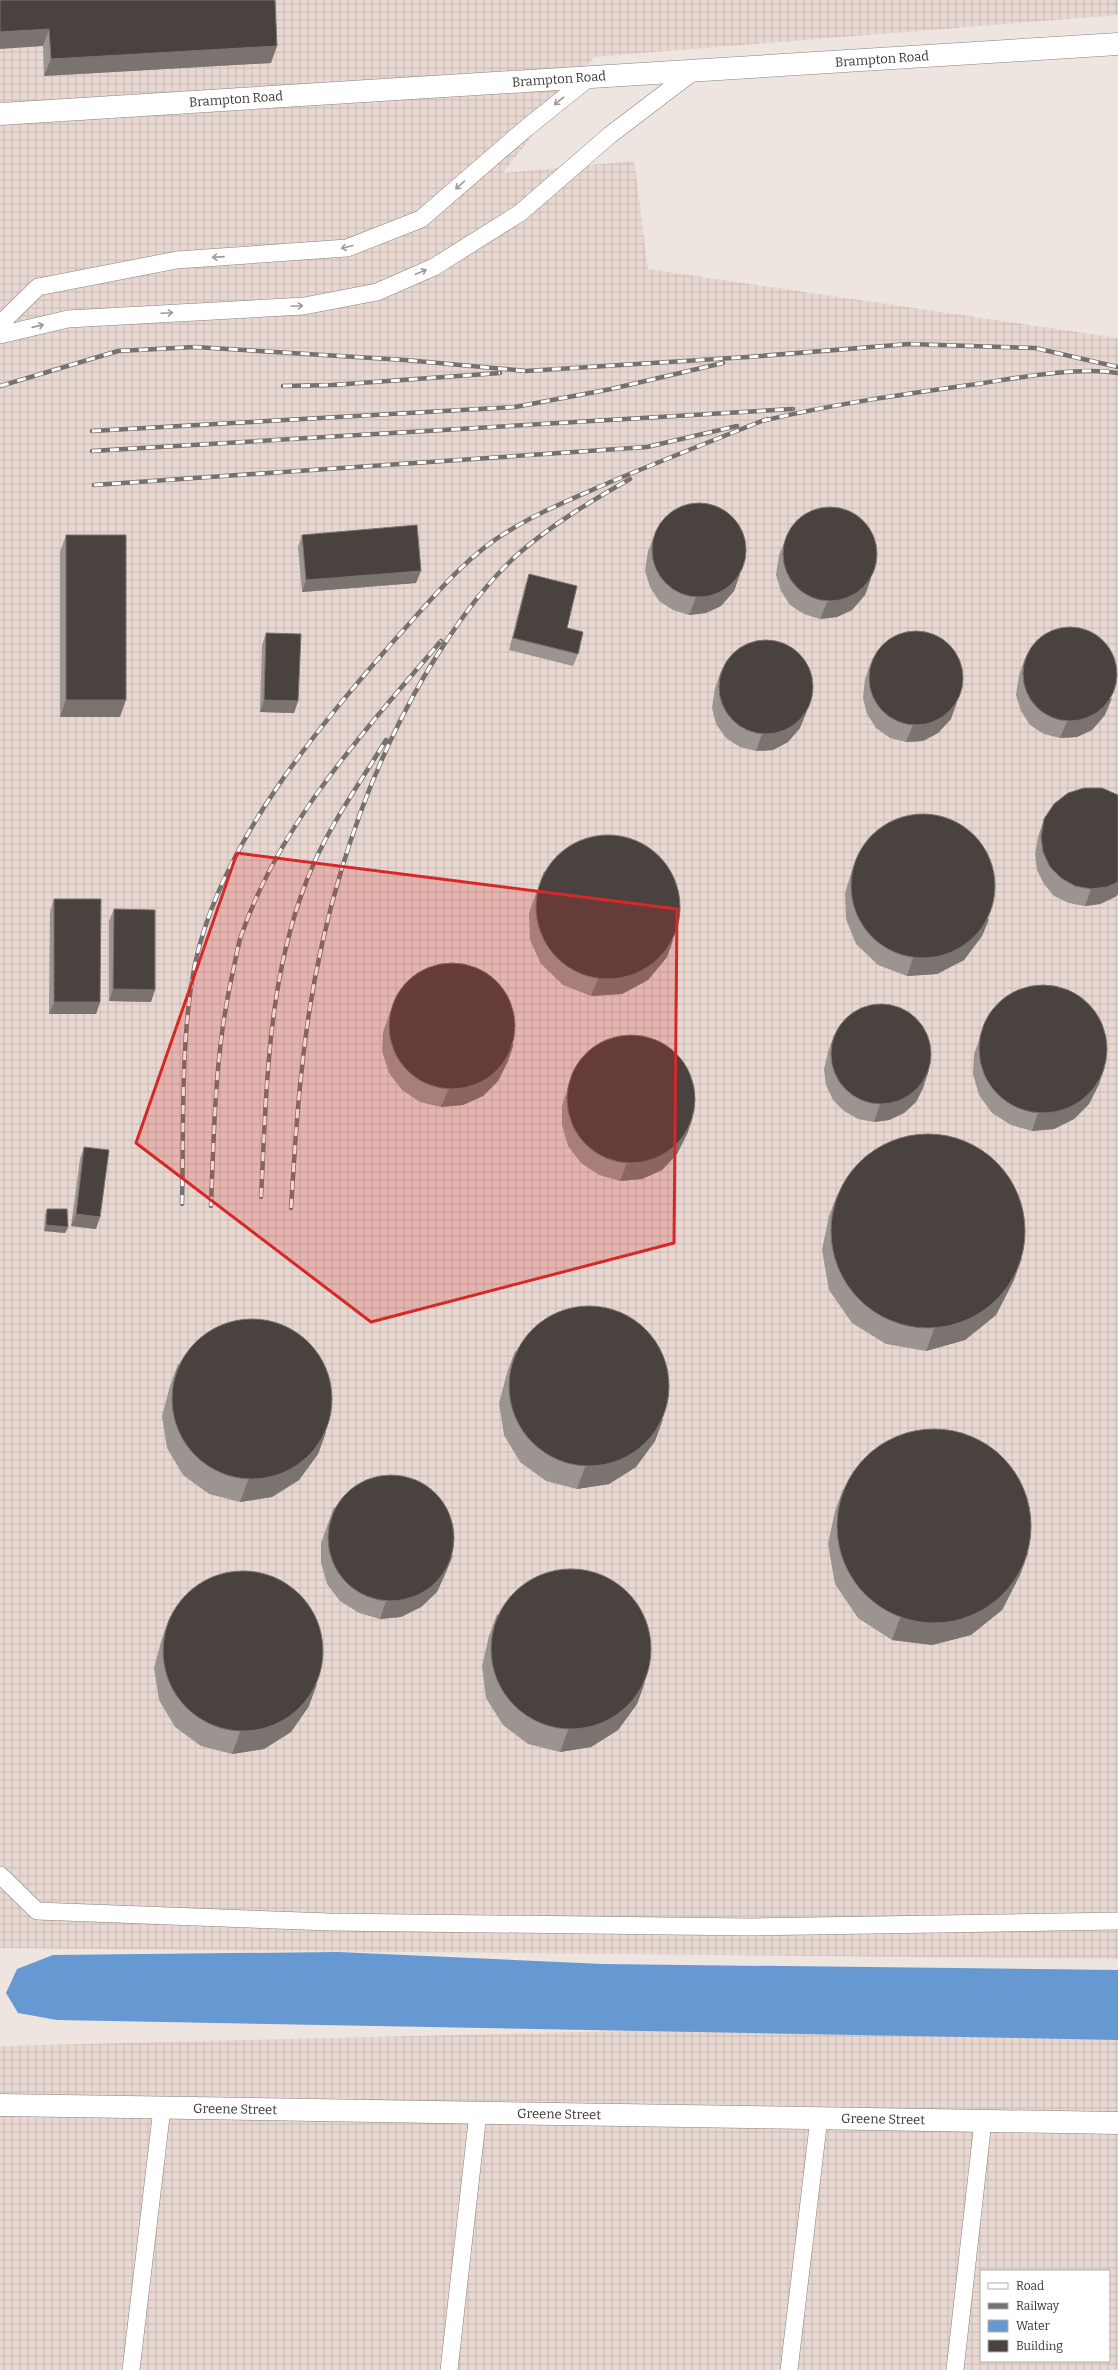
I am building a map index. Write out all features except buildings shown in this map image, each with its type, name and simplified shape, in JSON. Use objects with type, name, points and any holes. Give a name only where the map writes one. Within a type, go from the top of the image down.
[{"type":"street","name":"Brampton Road","points":[[0,114],[1118,44]]},
{"type":"street","name":"Greene Street","points":[[0,2105],[1118,2123]]},
{"type":"lane","points":[[0,335],[68,319],[304,306],[377,292],[434,267],[520,213],[610,135],[694,71]]},
{"type":"lane","points":[[0,324],[38,287],[177,260],[347,248],[421,219],[524,130],[590,77]]},
{"type":"lane","points":[[0,1875],[37,1911],[330,1922],[726,1926],[1118,1921]]},
{"type":"lane","points":[[131,2370],[162,2108]]},
{"type":"lane","points":[[449,2370],[478,2113]]},
{"type":"lane","points":[[789,2370],[819,2118]]},
{"type":"lane","points":[[955,2370],[984,2121]]},
{"type":"highlighted area","points":[[237,853],[677,909],[674,1243],[371,1322],[136,1143]]},
{"type":"shaded area","points":[[0,0],[1118,0],[1118,15],[594,57],[503,173],[634,161],[648,269],[1118,338],[1118,1959],[0,1948]]},
{"type":"shaded area","points":[[1118,2019],[1118,2370],[0,2370],[0,2046]]},
{"type":"water","points":[[338,1952],[603,1964],[1118,1970],[1118,2040],[57,2020],[18,2013],[6,1993],[17,1969],[53,1955]]},
{"type":"railway","points":[[0,386],[118,351],[195,347],[405,360],[526,371],[748,357],[909,344],[1035,348],[1118,367]]},
{"type":"railway","points":[[92,431],[515,407],[611,389],[723,363]]},
{"type":"railway","points":[[762,421],[815,409],[1029,376],[1085,371],[1118,373]]},
{"type":"railway","points":[[283,386],[332,385],[500,373]]},
{"type":"railway","points":[[92,451],[793,409]]},
{"type":"railway","points":[[182,1204],[185,1053],[190,993],[195,964],[208,919],[227,874],[250,830],[306,747],[368,670],[437,593],[463,566],[492,542],[532,518],[570,500],[767,419]]},
{"type":"railway","points":[[94,485],[647,447],[737,426]]},
{"type":"railway","points":[[291,1208],[298,1110],[307,1025],[327,921],[358,818],[400,721],[425,675],[445,643],[478,597],[503,568],[530,544],[557,524],[630,479]]},
{"type":"railway","points":[[211,1206],[216,1091],[226,1005],[241,936],[258,894],[278,854],[327,780],[354,744],[441,641]]},
{"type":"railway","points":[[261,1197],[265,1112],[272,1027],[278,985],[298,903],[314,863],[330,831],[386,740]]}]
